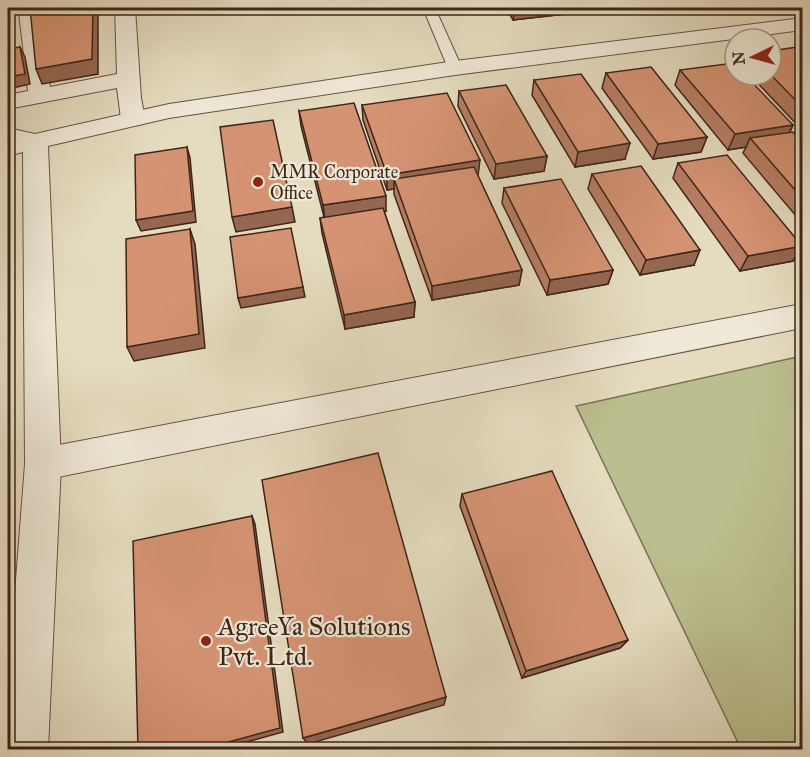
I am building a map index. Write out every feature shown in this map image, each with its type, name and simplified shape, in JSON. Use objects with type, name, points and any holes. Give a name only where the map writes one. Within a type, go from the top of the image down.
[{"type":"street","points":[[25,750],[43,464],[26,126],[29,12],[34,8]]},
{"type":"street","points":[[125,8],[130,99]]},
{"type":"street","points":[[26,126],[130,99],[169,111],[452,61],[802,10]]},
{"type":"street","points":[[452,61],[802,24]]},
{"type":"street","points":[[26,126],[130,99]]},
{"type":"street","points":[[8,102],[26,126]]},
{"type":"street","points":[[43,464],[802,316]]},
{"type":"lane","points":[[429,8],[452,61]]},
{"type":"green space","points":[[802,356],[802,749],[741,749],[576,406]]},
{"type":"building","points":[[30,8],[93,8],[92,59],[36,69]]},
{"type":"building","points":[[20,47],[25,74],[8,77],[8,49]]},
{"type":"building","points":[[797,47],[802,52],[802,107],[783,87],[783,49]]},
{"type":"building","points":[[723,64],[723,87],[757,87],[793,125],[735,134],[680,70]]},
{"type":"building","points":[[651,67],[707,137],[658,144],[606,73]]},
{"type":"building","points":[[581,74],[630,143],[578,152],[534,80]]},
{"type":"building","points":[[506,85],[547,156],[496,164],[459,91]]},
{"type":"building","points":[[447,93],[480,160],[387,175],[362,105]]},
{"type":"building","points":[[354,103],[386,196],[323,205],[299,111]]},
{"type":"building","name":"MMR Corporate Office","points":[[273,120],[292,207],[232,217],[220,127]]},
{"type":"building","points":[[793,132],[802,142],[802,198],[750,138]]},
{"type":"building","points":[[187,147],[193,211],[136,220],[135,155]]},
{"type":"building","points":[[727,155],[802,246],[748,256],[678,163]]},
{"type":"building","points":[[641,166],[700,250],[646,260],[592,174]]},
{"type":"building","points":[[474,167],[522,270],[432,286],[394,179]]},
{"type":"building","points":[[561,179],[613,270],[550,280],[504,188]]},
{"type":"building","points":[[383,208],[415,302],[344,315],[320,218]]},
{"type":"building","points":[[291,228],[303,287],[238,298],[230,237]]},
{"type":"building","points":[[190,229],[199,334],[127,347],[126,239]]},
{"type":"building","points":[[378,453],[446,697],[303,738],[262,480]]},
{"type":"building","points":[[552,471],[628,640],[526,671],[462,494]]},
{"type":"building","name":"AgreeYa Solutions Pvt. Ltd.","points":[[252,516],[280,728],[199,750],[138,750],[133,541]]},
{"type":"place","name":"MMR Corporate Office","points":[[258,182]]},
{"type":"place","name":"AgreeYa Solutions Pvt. Ltd.","points":[[206,641]]}]
